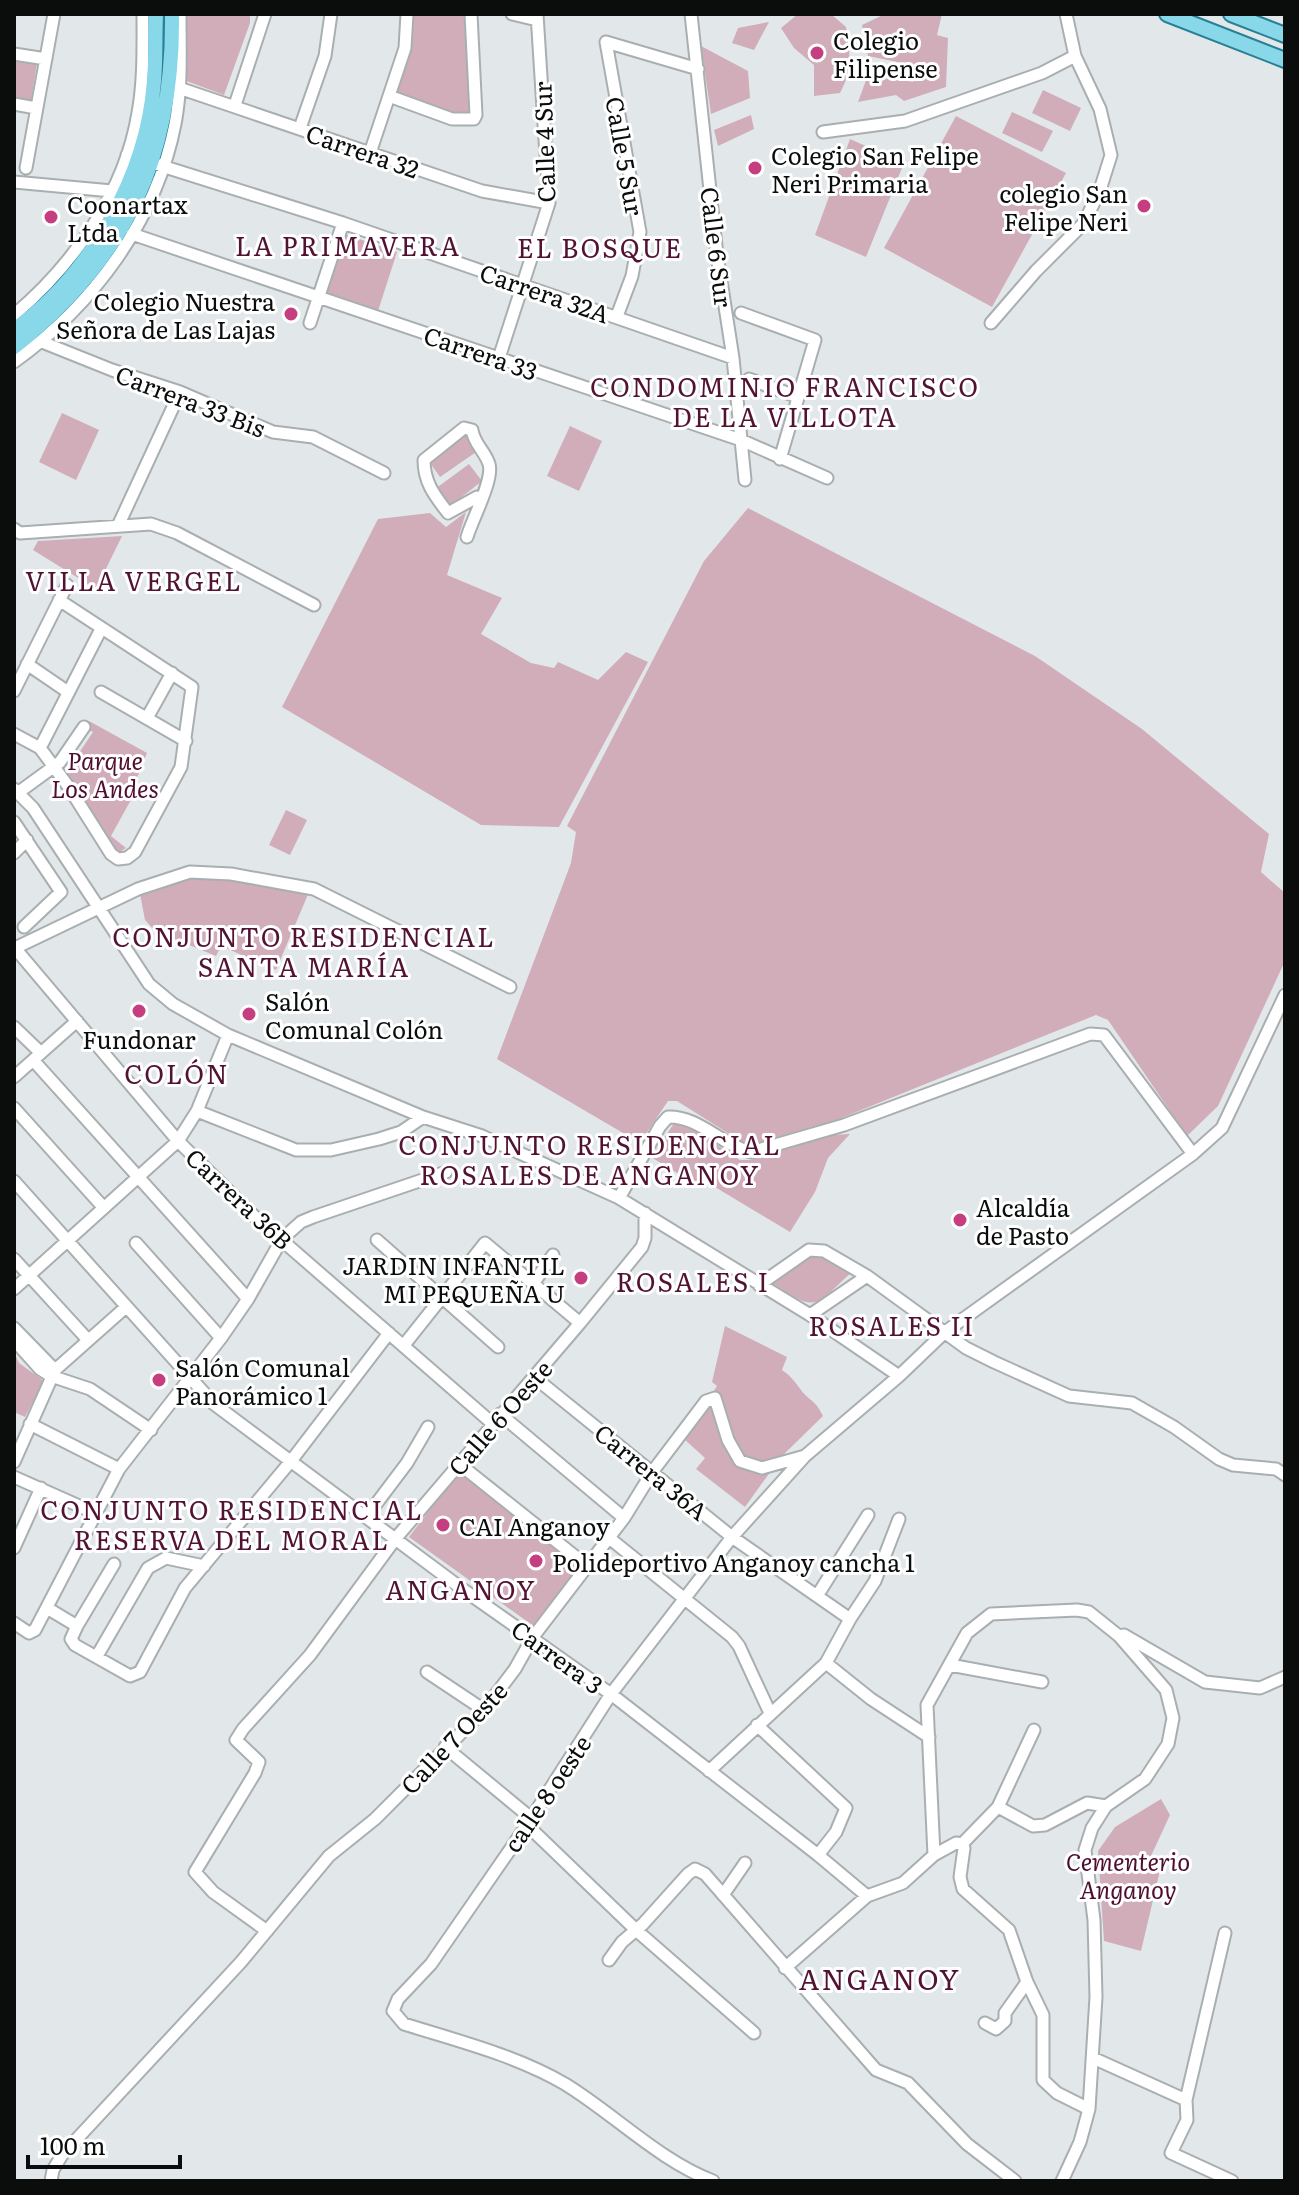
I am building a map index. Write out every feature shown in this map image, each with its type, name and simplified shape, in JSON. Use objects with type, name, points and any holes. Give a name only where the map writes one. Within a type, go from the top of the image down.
[{"type":"main road","points":[[14,330],[54,295],[81,264],[104,230],[148,118],[154,82],[156,14]]},
{"type":"main road","points":[[14,347],[66,302],[90,274],[159,164],[170,87],[172,14]]},
{"type":"main road","points":[[1167,14],[1285,60]]},
{"type":"main road","points":[[1231,14],[1285,35]]},
{"type":"street","points":[[26,168],[54,14]]},
{"type":"street","points":[[14,315],[75,253],[132,156],[142,80],[143,14]]},
{"type":"street","points":[[14,362],[42,342],[77,309],[102,279],[132,234],[175,122],[179,88],[180,14]]},
{"type":"street","points":[[235,105],[265,14]]},
{"type":"street","points":[[300,128],[325,56],[331,14]]},
{"type":"street","points":[[370,153],[405,48],[407,14]]},
{"type":"street","points":[[389,96],[452,119],[474,119],[471,14]]},
{"type":"street","points":[[512,14],[537,17]]},
{"type":"street","name":"Calle 6 Sur","points":[[691,14],[745,480]]},
{"type":"street","points":[[991,323],[1036,271],[1084,223],[1111,155],[1100,109],[1075,56],[1066,14]]},
{"type":"street","name":"Calle 4 Sur","points":[[499,358],[549,203],[537,17]]},
{"type":"street","name":"Calle 5 Sur","points":[[617,316],[632,276],[640,232],[606,42],[698,69]]},
{"type":"street","points":[[14,54],[46,59]]},
{"type":"street","points":[[823,132],[905,121],[1042,73],[1075,56]]},
{"type":"street","name":"Carrera 32","points":[[179,88],[482,191],[549,203]]},
{"type":"street","points":[[14,104],[36,108]]},
{"type":"street","name":"Carrera 32A","points":[[132,156],[343,223],[733,358]]},
{"type":"street","points":[[14,182],[112,191]]},
{"type":"street","points":[[310,323],[343,223]]},
{"type":"street","name":"Carrera 33","points":[[132,234],[741,440],[827,478]]},
{"type":"street","points":[[741,313],[815,340],[780,459]]},
{"type":"street","name":"Carrera 33 Bis","points":[[42,342],[112,370],[180,392],[273,432],[313,437],[384,473]]},
{"type":"street","points":[[749,379],[798,397]]},
{"type":"street","points":[[118,526],[180,392]]},
{"type":"street","points":[[467,537],[479,504],[490,470],[472,430],[464,428],[424,460],[424,475],[430,489],[448,513],[477,497],[479,504]]},
{"type":"street","points":[[16,534],[151,524],[177,533],[314,605]]},
{"type":"street","points":[[14,691],[67,585]]},
{"type":"street","points":[[14,734],[40,748],[111,854],[118,859],[127,858],[140,843],[181,767],[193,691],[188,683],[59,600]]},
{"type":"street","points":[[40,748],[101,629]]},
{"type":"street","points":[[27,664],[68,692]]},
{"type":"street","points":[[147,718],[172,673]]},
{"type":"street","points":[[101,692],[186,741]]},
{"type":"street","points":[[84,727],[55,767],[17,791],[33,808],[149,984],[173,1004],[228,1035],[423,1117],[482,1136],[619,1198],[810,1315],[899,1376]]},
{"type":"street","points":[[14,822],[61,892],[24,927]]},
{"type":"street","points":[[14,853],[27,840]]},
{"type":"street","points":[[14,948],[138,889],[190,872],[231,874],[314,889],[510,987]]},
{"type":"street","name":"Carrera 36B","points":[[14,948],[178,1141],[255,1217],[389,1333],[624,1518]]},
{"type":"street","points":[[1192,1152],[1218,1125],[1285,984]]},
{"type":"street","points":[[1192,1152],[1222,1128],[1285,995]]},
{"type":"street","points":[[14,1077],[77,1021]]},
{"type":"street","points":[[14,1027],[139,1176],[248,1299]]},
{"type":"street","points":[[619,1198],[668,1117],[683,1117],[736,1149],[751,1152],[858,1120],[1090,1034],[1104,1035],[1192,1152]]},
{"type":"street","points":[[14,1289],[178,1141],[197,1111],[228,1035]]},
{"type":"street","points":[[14,1108],[104,1208]]},
{"type":"street","points":[[197,1111],[296,1150],[331,1150],[379,1139],[401,1132],[423,1117]]},
{"type":"street","name":"calle 8 oeste","points":[[713,2181],[671,2159],[564,2083],[514,2059],[404,2024],[393,2011],[398,1999],[431,1964],[611,1694],[732,1537],[805,1456],[899,1376],[943,1330],[1192,1152]]},
{"type":"street","points":[[14,1623],[32,1633],[119,1469],[221,1338],[248,1299],[282,1239],[301,1222],[313,1217],[446,1172]]},
{"type":"street","name":"Carrera 3","points":[[14,1181],[214,1404],[611,1694],[867,1896]]},
{"type":"street","name":"Calle 6 Oeste","points":[[267,1931],[213,1892],[195,1872],[259,1762],[236,1740],[310,1655],[396,1538],[642,1247],[645,1213]]},
{"type":"street","points":[[377,1240],[498,1347]]},
{"type":"street","points":[[136,1243],[221,1338]]},
{"type":"street","points":[[404,1345],[485,1243],[580,1323]]},
{"type":"street","points":[[759,1285],[809,1250],[824,1251],[867,1276],[966,1348],[1069,1396],[1132,1403],[1174,1427],[1219,1459],[1233,1465],[1276,1469],[1285,1475]]},
{"type":"street","points":[[533,1284],[553,1255]]},
{"type":"street","points":[[14,1259],[88,1340]]},
{"type":"street","points":[[810,1315],[867,1276]]},
{"type":"street","points":[[14,1462],[53,1373],[126,1307]]},
{"type":"street","points":[[14,1328],[53,1373]]},
{"type":"street","points":[[114,1564],[71,1639],[130,1676],[140,1672],[185,1588],[291,1461],[389,1333]]},
{"type":"street","points":[[14,1340],[34,1364],[90,1389],[151,1430]]},
{"type":"street","name":"Carrera 36A","points":[[534,1377],[732,1537],[850,1619]]},
{"type":"street","name":"Calle 7 Oeste","points":[[51,2181],[53,2170],[62,2155],[267,1931],[329,1856],[375,1819],[484,1710],[515,1669],[533,1637],[624,1518],[653,1471],[706,1401],[715,1398],[728,1440],[740,1461],[762,1468],[805,1456]]},
{"type":"street","points":[[30,1424],[119,1469]]},
{"type":"street","points":[[367,1516],[407,1463],[428,1427]]},
{"type":"street","points":[[458,1463],[586,1565]]},
{"type":"street","points":[[14,1477],[95,1513]]},
{"type":"street","points":[[14,1548],[17,1534],[41,1488]]},
{"type":"street","points":[[817,1596],[868,1515]]},
{"type":"street","points":[[709,1771],[826,1663],[875,1581],[899,1519]]},
{"type":"street","points":[[608,1537],[739,1646],[770,1713]]},
{"type":"street","points":[[97,1656],[148,1568],[166,1558],[204,1566]]},
{"type":"street","points":[[47,1608],[77,1626]]},
{"type":"street","points":[[934,1855],[927,1705],[967,1633],[997,1612],[1089,1612],[1119,1636],[1166,1690],[1173,1718],[1168,1744],[1145,1779],[1106,1806],[1092,1828],[1085,1850],[1094,1920],[1096,1997],[1093,2058],[1089,2109],[1080,2142],[1062,2181]]},
{"type":"street","points":[[1119,1636],[1124,1635],[1205,1682],[1260,1688],[1285,1677]]},
{"type":"street","points":[[826,1663],[871,1699],[929,1737]]},
{"type":"street","points":[[950,1665],[1042,1682]]},
{"type":"street","points":[[427,1672],[484,1710]]},
{"type":"street","points":[[757,1725],[846,1808],[836,1832],[818,1855]]},
{"type":"street","points":[[962,1844],[998,1807],[1034,1730]]},
{"type":"street","points":[[445,1747],[529,1821],[636,1930],[754,2033]]},
{"type":"street","points":[[998,1807],[1033,1826],[1045,1825],[1087,1803],[1106,1806]]},
{"type":"street","points":[[785,1968],[867,1896],[903,1883],[934,1855],[956,1843],[962,1844]]},
{"type":"street","points":[[962,1844],[960,1877],[963,1889],[1009,1930],[1027,1982],[1043,2015],[1043,2080],[1057,2093],[1089,2109]]},
{"type":"street","points":[[723,1895],[745,1863]]},
{"type":"street","points":[[609,1960],[622,1942],[695,1869],[705,1874],[876,2070],[908,2083],[967,2144],[1015,2181]]},
{"type":"street","points":[[1225,1933],[1186,2100],[1187,2120],[1171,2153],[1232,2181]]},
{"type":"street","points":[[985,2023],[996,2029],[1005,2021],[1005,2013],[1027,1982]]},
{"type":"street","points":[[1093,2058],[1186,2100]]},
{"type":"green space","points":[[183,14],[250,14],[250,23],[224,95],[181,79]]},
{"type":"green space","points":[[412,14],[468,14],[474,114],[451,113],[395,92]]},
{"type":"green space","points":[[798,14],[831,14],[846,27],[849,69],[840,93],[814,96],[814,65],[794,48],[781,28]]},
{"type":"green space","points":[[885,14],[942,14],[937,35],[948,38],[946,87],[904,101],[896,95],[858,102],[869,72],[913,82],[912,65],[868,56],[862,25]]},
{"type":"green space","points":[[769,22],[754,50],[732,43],[738,28]]},
{"type":"green space","points":[[701,46],[748,71],[750,98],[711,114]]},
{"type":"green space","points":[[14,58],[37,63],[31,101],[14,98]]},
{"type":"green space","points":[[1043,90],[1081,108],[1070,131],[1032,113]]},
{"type":"green space","points":[[1012,112],[1053,131],[1042,152],[1002,133]]},
{"type":"green space","points":[[751,115],[754,129],[718,146],[714,130]]},
{"type":"green space","points":[[956,116],[1066,173],[992,307],[884,248]]},
{"type":"green space","points":[[850,139],[904,163],[866,257],[815,235]]},
{"type":"green space","points":[[342,233],[397,252],[378,311],[322,292]]},
{"type":"green space","points":[[62,413],[99,430],[76,480],[39,462]]},
{"type":"green space","points":[[570,426],[602,441],[579,491],[547,476]]},
{"type":"green space","points":[[467,433],[479,450],[440,477],[428,460]]},
{"type":"green space","points":[[469,464],[482,481],[449,507],[435,489]]},
{"type":"green space","points":[[748,508],[1035,656],[1142,729],[1269,834],[1261,872],[1285,893],[1285,961],[1218,1106],[1187,1136],[1108,1020],[1096,1015],[839,1119],[756,1143],[742,1142],[677,1101],[668,1101],[640,1143],[497,1059],[571,863],[576,832],[567,826],[704,561]]},
{"type":"green space","points":[[466,512],[447,575],[502,598],[481,634],[531,663],[554,668],[558,662],[598,680],[626,652],[648,662],[559,827],[481,825],[282,707],[378,519],[430,513],[446,527]]},
{"type":"green space","points":[[122,536],[96,589],[33,550],[38,541]]},
{"type":"green space","name":"Parque Los Andes","points":[[89,721],[147,753],[135,783],[138,787],[111,836],[126,848],[118,853],[65,774],[93,732],[85,728]]},
{"type":"green space","points":[[286,810],[307,820],[290,855],[269,845]]},
{"type":"green space","points":[[188,875],[209,875],[309,892],[276,970],[221,946],[216,956],[155,931],[145,920],[140,894]]},
{"type":"green space","points":[[675,1122],[682,1122],[740,1160],[750,1160],[832,1135],[850,1134],[828,1158],[815,1192],[790,1232],[700,1178],[695,1184],[651,1157]]},
{"type":"green space","points":[[816,1252],[853,1271],[821,1299],[807,1302],[797,1299],[770,1281]]},
{"type":"green space","points":[[725,1326],[787,1357],[782,1370],[815,1403],[823,1416],[781,1457],[745,1507],[696,1469],[705,1458],[683,1438],[717,1386],[712,1382]]},
{"type":"green space","points":[[14,1352],[19,1363],[44,1381],[25,1417],[14,1412]]},
{"type":"green space","points":[[466,1473],[580,1565],[535,1627],[409,1537],[453,1479]]},
{"type":"green space","name":"Cementerio Anganoy","points":[[1161,1799],[1170,1815],[1151,1856],[1162,1862],[1141,1951],[1104,1941],[1098,1851],[1115,1827]]},
{"type":"place","name":"Colegio Filipense","points":[[817,53]]},
{"type":"place","name":"Colegio San Felipe Neri Primaria","points":[[755,168]]},
{"type":"place","name":"colegio San Felipe Neri","points":[[1144,206]]},
{"type":"place","name":"Coonartax Ltda","points":[[51,217]]},
{"type":"place","name":"Colegio Nuestra Señora de Las Lajas","points":[[291,314]]},
{"type":"place","name":"Fundonar","points":[[139,1011]]},
{"type":"place","name":"Salón Comunal Colón","points":[[249,1014]]},
{"type":"place","name":"Alcaldía de Pasto","points":[[960,1220]]},
{"type":"place","name":"JARDIN INFANTIL MI PEQUEÑA U","points":[[581,1278]]},
{"type":"place","name":"Salón Comunal Panorámico 1","points":[[159,1380]]},
{"type":"place","name":"CAI Anganoy","points":[[443,1525]]},
{"type":"place","name":"Polideportivo Anganoy cancha 1","points":[[536,1561]]},
{"type":"district","name":"LA PRIMAVERA","points":[[348,244]]},
{"type":"district","name":"EL BOSQUE","points":[[600,246]]},
{"type":"district","name":"CONDOMINIO FRANCISCO DE LA VILLOTA","points":[[785,400]]},
{"type":"district","name":"VILLA VERGEL","points":[[134,579]]},
{"type":"district","name":"CONJUNTO RESIDENCIAL SANTA MARÍA","points":[[304,950]]},
{"type":"district","name":"COLÓN","points":[[177,1072]]},
{"type":"district","name":"CONJUNTO RESIDENCIAL ROSALES DE ANGANOY","points":[[590,1158]]},
{"type":"district","name":"ROSALES I","points":[[693,1280]]},
{"type":"district","name":"ROSALES II","points":[[892,1324]]},
{"type":"district","name":"CONJUNTO RESIDENCIAL RESERVA DEL MORAL","points":[[232,1523]]},
{"type":"district","name":"ANGANOY","points":[[461,1588]]},
{"type":"district","name":"ANGANOY","points":[[880,1978]]}]
